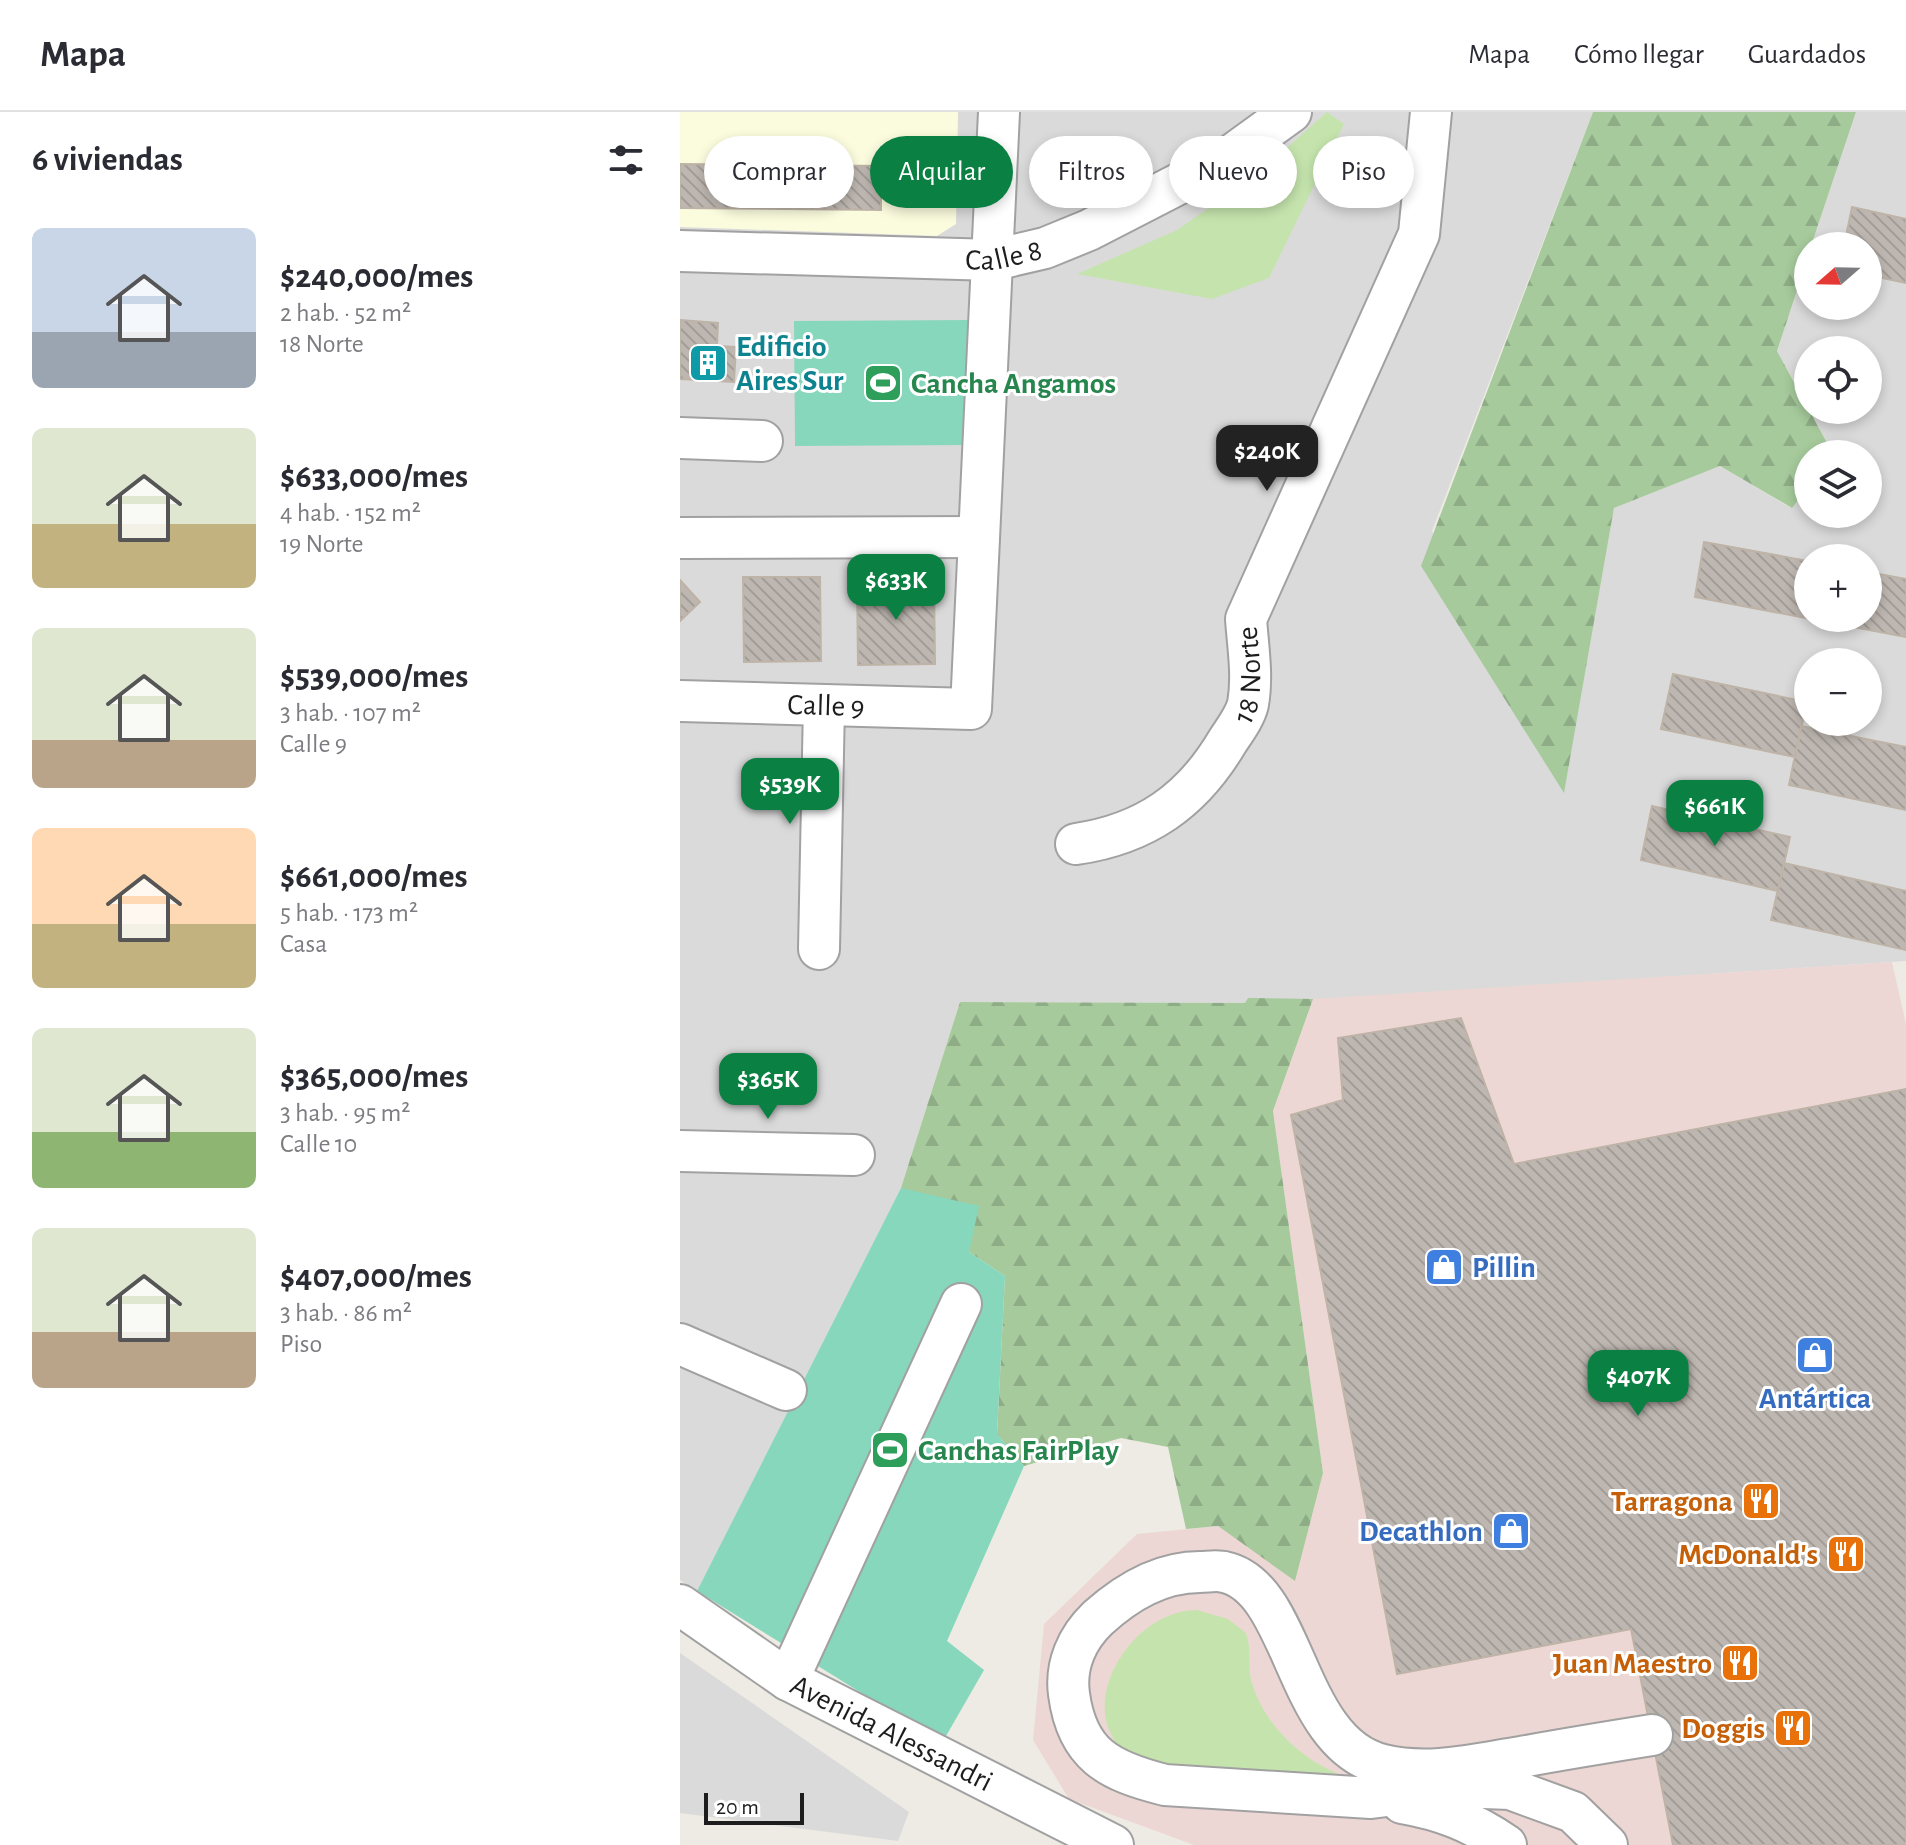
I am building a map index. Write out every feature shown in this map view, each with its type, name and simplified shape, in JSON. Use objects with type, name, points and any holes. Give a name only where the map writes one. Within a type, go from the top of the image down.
[{"type":"street","points":[[680,538],[979,537],[999,112]]},
{"type":"street","name":"Calle 8","points":[[680,251],[994,260],[1045,248],[1089,230],[1225,160],[1291,112]]},
{"type":"street","name":"18 Norte","points":[[1076,844],[1127,832],[1172,808],[1209,771],[1247,708],[1251,678],[1246,619],[1419,234],[1431,112]]},
{"type":"street","points":[[680,438],[762,441]]},
{"type":"street","name":"Calle 9","points":[[680,701],[971,709],[979,537]]},
{"type":"street","points":[[819,949],[824,705]]},
{"type":"street","points":[[680,1151],[854,1155]]},
{"type":"street","points":[[788,1680],[961,1304]]},
{"type":"street","points":[[680,1344],[786,1390]]},
{"type":"street","points":[[1506,1845],[1474,1823],[1437,1809],[1371,1798],[1165,1785],[1134,1777],[1105,1763],[1086,1745],[1073,1721],[1068,1685],[1074,1649],[1098,1619],[1148,1582],[1187,1572],[1226,1572],[1252,1588],[1274,1618],[1330,1730],[1351,1753],[1382,1765],[1433,1771],[1652,1735]]},
{"type":"street","name":"Avenida Alessandri","points":[[680,1605],[788,1680],[1113,1845]]},
{"type":"street","points":[[1371,1798],[1458,1787],[1510,1789],[1573,1812],[1607,1845]]},
{"type":"shaded area","points":[[680,112],[1593,112],[1432,531],[1564,791],[1614,508],[1720,466],[1791,508],[1794,504],[1794,528],[1882,528],[1882,440],[1825,440],[1817,424],[1882,424],[1882,336],[1794,336],[1794,382],[1777,351],[1794,299],[1794,320],[1882,320],[1882,232],[1816,232],[1856,112],[1906,112],[1906,961],[1304,1001],[1248,998],[1246,1003],[960,1002],[901,1188],[697,1591],[680,1580]]},
{"type":"shaded area","points":[[680,112],[958,112],[958,136],[870,136],[870,208],[956,208],[956,224],[937,236],[680,227]]},
{"type":"shaded area","points":[[1892,962],[1906,1024],[1906,1845],[1194,1845],[1069,1799],[1033,1740],[1044,1624],[1137,1534],[1218,1526],[1295,1580],[1323,1473],[1273,1111],[1313,999]]},
{"type":"shaded area","points":[[680,1653],[909,1812],[898,1841],[680,1813]]},
{"type":"green space","points":[[1327,112],[1344,124],[1338,136],[1313,136],[1313,188],[1269,278],[1212,299],[1077,274],[1177,230],[1209,208],[1297,208],[1297,139]]},
{"type":"green space","points":[[1593,112],[1856,112],[1816,232],[1794,232],[1794,299],[1777,351],[1794,382],[1794,424],[1817,424],[1825,440],[1794,440],[1792,508],[1720,466],[1614,508],[1564,793],[1421,566]]},
{"type":"green space","name":"Cancha Angamos","points":[[971,320],[972,445],[795,446],[794,321]]},
{"type":"green space","points":[[1248,998],[1313,999],[1273,1111],[1323,1473],[1295,1581],[1218,1526],[1186,1529],[1168,1447],[1121,1438],[1024,1466],[997,1434],[1005,1276],[969,1252],[901,1188],[960,1002],[1245,1003]]},
{"type":"green space","name":"Canchas FairPlay","points":[[901,1188],[979,1206],[969,1252],[1005,1276],[997,1434],[1024,1466],[947,1641],[984,1670],[942,1743],[697,1591]]},
{"type":"green space","points":[[1197,1610],[1228,1619],[1246,1633],[1252,1683],[1258,1700],[1278,1730],[1319,1765],[1352,1779],[1167,1772],[1119,1749],[1108,1728],[1105,1714],[1106,1695],[1119,1660],[1145,1630],[1161,1619],[1179,1612]]},
{"type":"building","points":[[680,164],[704,164],[704,208],[854,208],[854,166],[870,166],[870,208],[881,210],[680,208]]},
{"type":"building","points":[[1852,207],[1906,219],[1906,283],[1882,278],[1882,232],[1847,232]]},
{"type":"building","name":"Edificio Aires Sur","points":[[680,320],[718,323],[717,346],[736,347],[734,382],[680,379]]},
{"type":"building","points":[[1704,542],[1794,558],[1794,616],[1695,597]]},
{"type":"building","points":[[1882,575],[1906,579],[1906,637],[1880,632]]},
{"type":"building","points":[[743,577],[820,577],[821,661],[744,662]]},
{"type":"building","points":[[680,580],[700,602],[680,621]]},
{"type":"building","points":[[934,580],[935,664],[858,665],[857,581]]},
{"type":"building","points":[[1673,674],[1794,699],[1794,736],[1800,736],[1795,757],[1661,729]]},
{"type":"building","points":[[1799,736],[1851,736],[1906,747],[1906,810],[1789,785]]},
{"type":"building","points":[[1652,806],[1790,837],[1778,891],[1641,860]]},
{"type":"building","points":[[1784,863],[1906,891],[1906,950],[1771,920]]},
{"type":"building","points":[[1461,1018],[1514,1164],[1906,1089],[1906,1845],[1673,1845],[1631,1629],[1397,1674],[1291,1115],[1343,1100],[1338,1038]]},
{"type":"place","name":"Edificio Aires Sur","points":[[708,363]]},
{"type":"place","name":"Cancha Angamos","points":[[883,383]]},
{"type":"place","name":"Pillin","points":[[1444,1267]]},
{"type":"place","name":"Antártica","points":[[1815,1355]]},
{"type":"place","name":"Canchas FairPlay","points":[[890,1450]]},
{"type":"place","name":"Tarragona","points":[[1761,1501]]},
{"type":"place","name":"Decathlon","points":[[1511,1531]]},
{"type":"place","name":"McDonald's","points":[[1846,1554]]},
{"type":"place","name":"Juan Maestro","points":[[1740,1663]]},
{"type":"place","name":"Doggis","points":[[1793,1728]]}]
